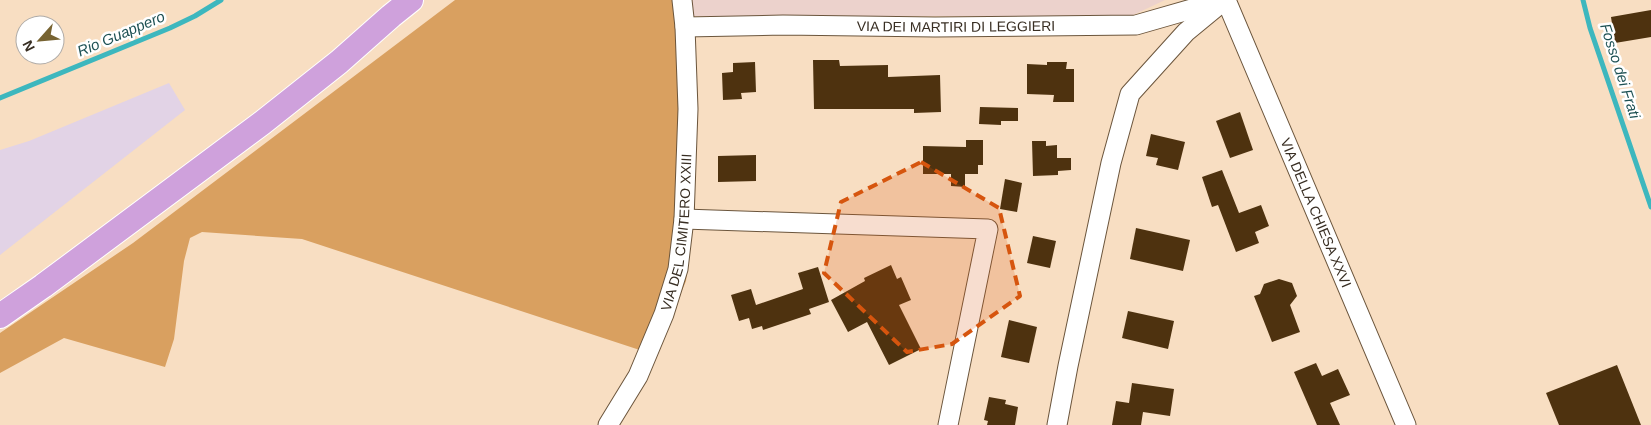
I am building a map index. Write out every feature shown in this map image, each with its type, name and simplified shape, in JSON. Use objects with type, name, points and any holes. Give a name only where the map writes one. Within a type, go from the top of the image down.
[{"type":"main road","points":[[0,316],[262,123],[339,62],[396,8],[411,0]]},
{"type":"street","name":"VIA DEL CIMITERO XXIII","points":[[608,425],[638,376],[664,314],[678,269],[684,219],[688,109],[685,27],[682,0]]},
{"type":"street","name":"VIA DEI MARTIRI DI LEGGIERI","points":[[685,27],[783,25],[935,27],[1136,25],[1225,0]]},
{"type":"street","points":[[1057,425],[1111,163],[1130,94],[1186,32],[1225,0]]},
{"type":"street","name":"VIA DELLA CHIESA XXVI","points":[[1225,0],[1406,425]]},
{"type":"street","points":[[684,219],[988,229],[948,425]]},
{"type":"highlighted area","points":[[921,162],[999,208],[1020,296],[952,344],[907,352],[824,273],[841,202]]},
{"type":"shaded area","points":[[455,0],[673,0],[695,208],[686,281],[655,355],[302,239],[202,232],[190,238],[184,261],[174,339],[165,367],[64,338],[0,373],[0,333],[133,243]]},
{"type":"shaded area","points":[[690,0],[1165,0],[1131,16],[692,16]]},
{"type":"shaded area","points":[[169,83],[185,110],[0,255],[0,150],[29,141]]},
{"type":"building","points":[[1651,10],[1651,37],[1615,43],[1611,17]]},
{"type":"building","points":[[813,60],[839,60],[840,66],[888,65],[888,77],[940,75],[941,112],[914,113],[914,109],[814,109]]},
{"type":"building","points":[[755,62],[756,92],[741,93],[742,99],[723,100],[722,73],[733,72],[733,63]]},
{"type":"building","points":[[1047,62],[1067,62],[1066,69],[1074,69],[1074,102],[1053,102],[1054,95],[1027,94],[1027,64],[1047,65]]},
{"type":"building","points":[[980,107],[1018,108],[1018,121],[1001,121],[1001,125],[979,124]]},
{"type":"building","points":[[1240,112],[1253,150],[1230,158],[1216,121]]},
{"type":"building","points":[[1151,134],[1185,142],[1178,170],[1156,165],[1158,158],[1146,156]]},
{"type":"building","points":[[966,140],[983,140],[983,165],[978,165],[978,174],[965,174],[965,187],[951,186],[951,174],[923,174],[923,146],[966,147]]},
{"type":"building","points":[[1032,141],[1046,141],[1046,146],[1057,145],[1057,158],[1071,158],[1071,170],[1058,171],[1058,175],[1033,176]]},
{"type":"building","points":[[756,155],[756,181],[718,182],[718,156]]},
{"type":"building","points":[[1222,170],[1239,213],[1261,205],[1269,226],[1255,232],[1259,243],[1236,252],[1218,205],[1212,207],[1202,177]]},
{"type":"building","points":[[1005,179],[1022,183],[1017,212],[1000,209]]},
{"type":"building","points":[[1136,228],[1190,240],[1183,271],[1130,259]]},
{"type":"building","points":[[1033,236],[1056,241],[1050,268],[1027,263]]},
{"type":"building","points":[[891,265],[897,279],[901,277],[911,300],[899,305],[921,349],[889,365],[867,322],[848,332],[831,300],[865,281],[864,278]]},
{"type":"building","points":[[818,267],[829,302],[809,309],[811,314],[763,330],[762,326],[752,329],[749,318],[739,321],[731,295],[751,289],[756,305],[803,289],[798,273]]},
{"type":"building","points":[[1279,279],[1292,283],[1297,296],[1290,305],[1300,332],[1272,342],[1254,296],[1260,294],[1264,284]]},
{"type":"building","points":[[1128,311],[1174,321],[1168,349],[1122,338]]},
{"type":"building","points":[[1009,320],[1037,327],[1029,363],[1001,357]]},
{"type":"building","points":[[1316,363],[1322,376],[1338,369],[1350,395],[1330,403],[1340,425],[1317,425],[1294,372]]},
{"type":"building","points":[[1617,365],[1641,425],[1559,425],[1546,393]]},
{"type":"building","points":[[1132,383],[1174,389],[1170,416],[1143,412],[1141,425],[1112,425],[1116,401],[1129,403]]},
{"type":"building","points":[[989,397],[1006,400],[1005,404],[1018,407],[1015,425],[987,425],[988,421],[984,420]]},
{"type":"waterway","name":"Rio Guappero","points":[[0,98],[170,28],[195,16],[221,0]]},
{"type":"waterway","name":"Fosso dei Frati","points":[[1583,0],[1590,28],[1651,207]]}]
